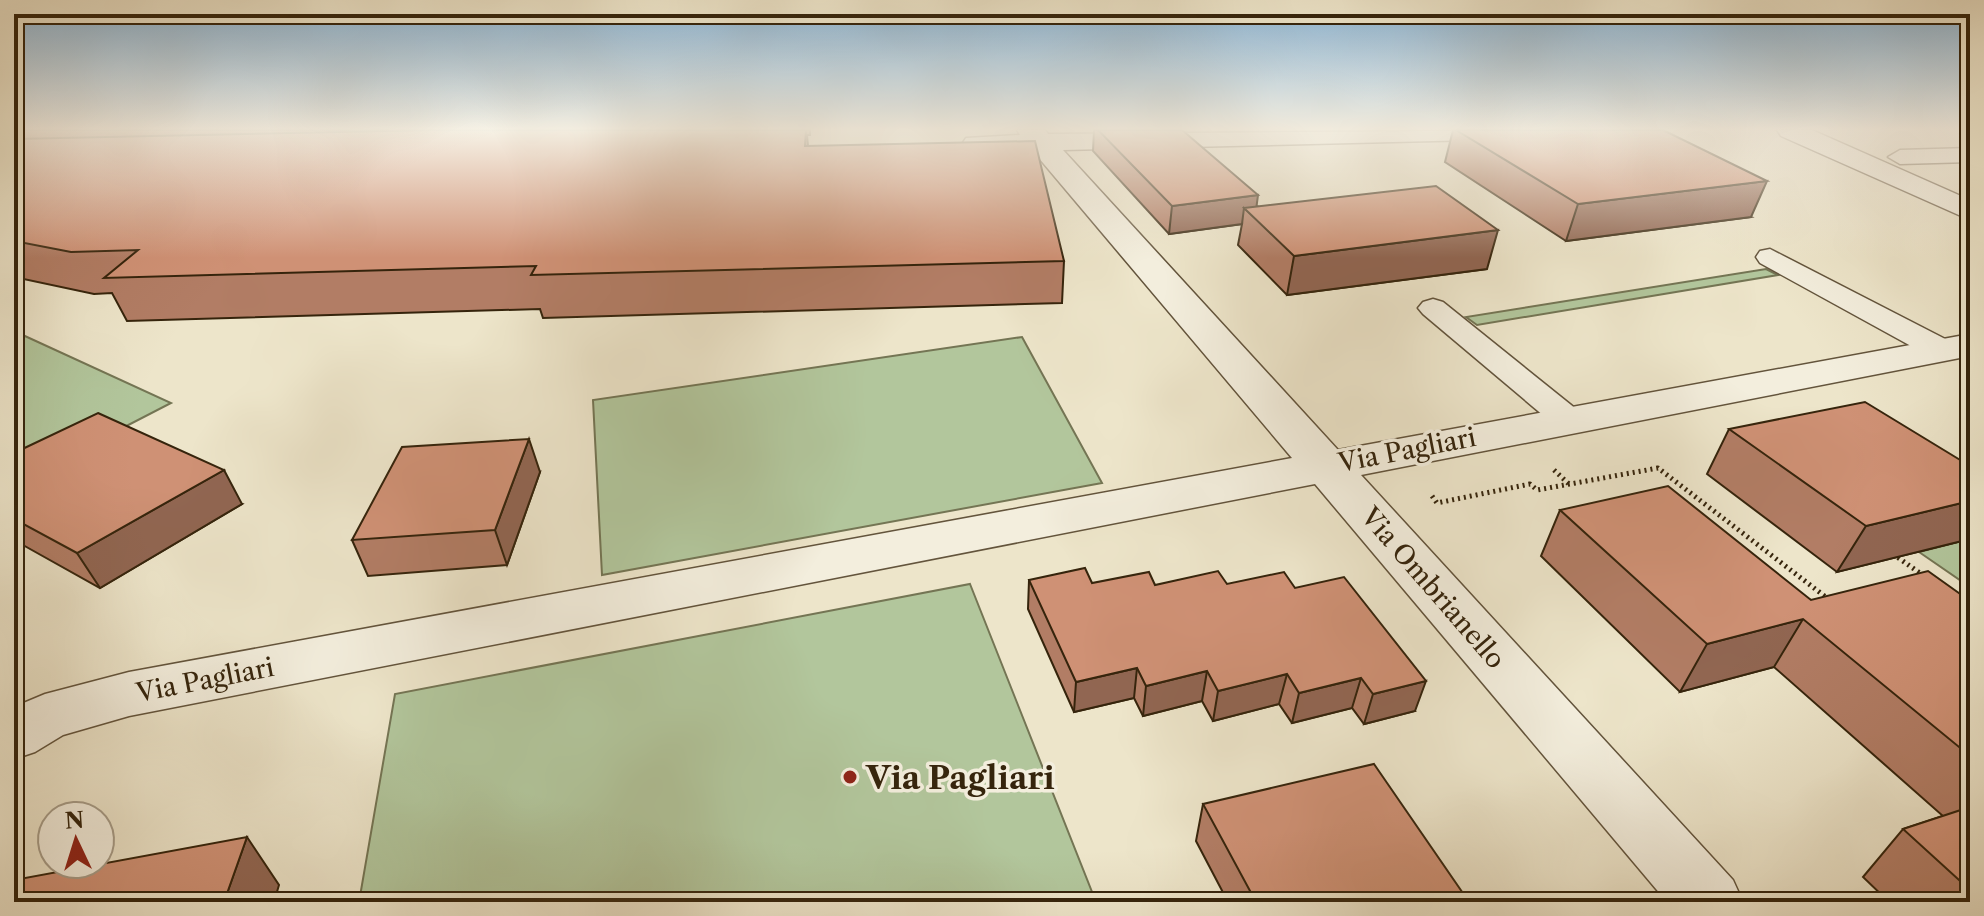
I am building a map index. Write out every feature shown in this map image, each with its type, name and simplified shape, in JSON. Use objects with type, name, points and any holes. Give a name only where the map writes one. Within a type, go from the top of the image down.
[{"type":"street","name":"Via Ombrianello","points":[[1067,173],[1709,902]]},
{"type":"street","points":[[1885,173],[1970,211]]},
{"type":"street","name":"Via Pagliari","points":[[24,716],[1325,465],[1956,347]]},
{"type":"lane","points":[[1770,257],[1956,347]]},
{"type":"lane","points":[[1433,308],[1569,420]]},
{"type":"path","points":[[1571,485],[1658,468],[1824,599],[1838,595]]},
{"type":"path","points":[[1889,551],[1933,583]]},
{"type":"path","points":[[1907,578],[1921,574]]},
{"type":"green space","points":[[1766,269],[1778,275],[1477,325],[1466,317]]},
{"type":"green space","points":[[14,331],[171,403],[14,484]]},
{"type":"green space","points":[[1022,337],[1102,483],[602,575],[593,400]]},
{"type":"green space","points":[[1970,539],[1970,587],[1919,552]]},
{"type":"green space","points":[[970,584],[1096,902],[359,902],[395,694]]},
{"type":"building","points":[[14,173],[1043,173],[1064,261],[531,275],[536,266],[104,278],[138,250],[71,252],[14,241]]},
{"type":"building","points":[[1140,173],[1232,173],[1258,195],[1172,206]]},
{"type":"building","points":[[1526,173],[1750,173],[1767,181],[1578,204]]},
{"type":"building","points":[[1436,186],[1498,230],[1294,256],[1244,208]]},
{"type":"building","points":[[1865,402],[1970,466],[1970,501],[1866,526],[1729,429]]},
{"type":"building","points":[[98,413],[224,470],[77,553],[14,519],[14,453]]},
{"type":"building","points":[[529,439],[495,530],[352,540],[402,447]]},
{"type":"building","points":[[1668,486],[1811,600],[1928,571],[1970,601],[1970,756],[1803,619],[1707,644],[1560,510]]},
{"type":"building","points":[[1085,568],[1092,583],[1149,572],[1155,585],[1218,571],[1227,584],[1284,572],[1295,588],[1344,577],[1426,681],[1373,694],[1361,678],[1299,693],[1287,674],[1218,691],[1207,671],[1146,686],[1137,668],[1076,682],[1029,580]]},
{"type":"building","points":[[1374,764],[1469,902],[1256,902],[1203,804]]},
{"type":"building","points":[[1970,807],[1970,890],[1903,829]]},
{"type":"building","points":[[247,837],[224,902],[14,902],[14,880],[36,876],[36,880],[116,880],[116,861]]},
{"type":"place","name":"Via Pagliari","points":[[850,777]]}]
